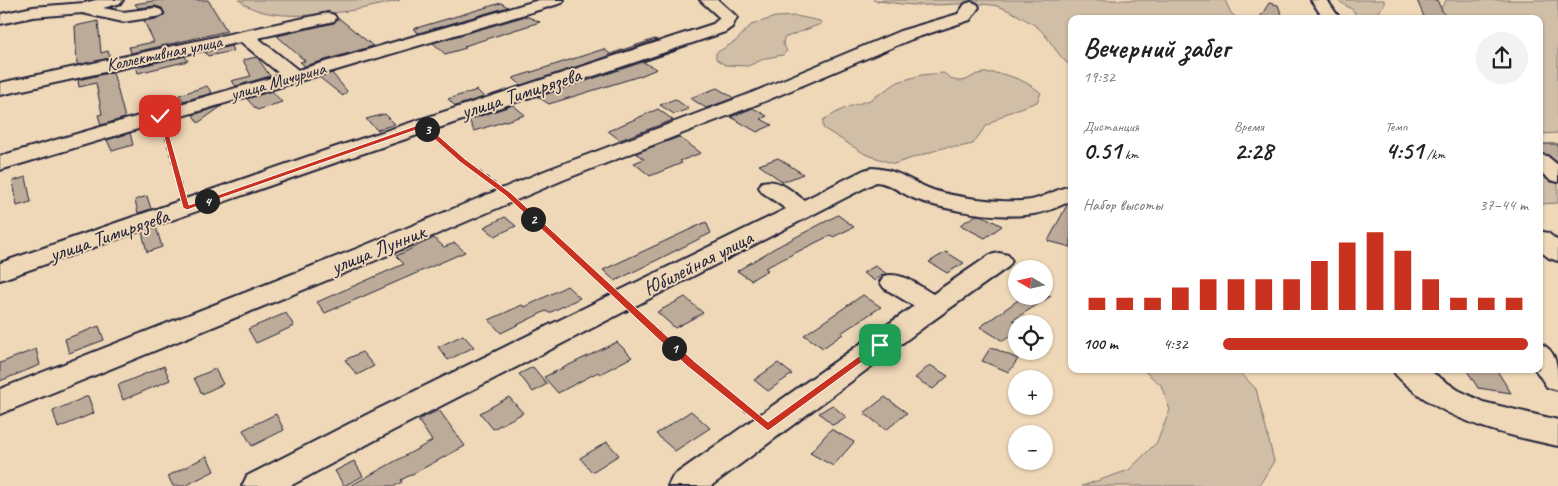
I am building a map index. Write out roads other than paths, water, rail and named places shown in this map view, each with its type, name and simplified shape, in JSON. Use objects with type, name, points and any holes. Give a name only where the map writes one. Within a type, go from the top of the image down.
[{"type":"street","points":[[1,19],[43,11],[84,8],[115,0]]},
{"type":"street","name":"улица Мичурина","points":[[0,162],[556,0]]},
{"type":"street","name":"улица Тимирязева","points":[[0,272],[423,126],[719,28],[726,23],[729,17],[708,0]]},
{"type":"street","points":[[1319,0],[1329,15]]},
{"type":"street","points":[[29,1],[28,6],[43,11]]},
{"type":"street","points":[[1,19],[29,1]]},
{"type":"street","name":"улица Лунник","points":[[0,402],[364,255],[508,194],[756,98],[906,35],[936,28],[964,17],[971,7]]},
{"type":"street","points":[[84,8],[126,20],[155,13]]},
{"type":"street","name":"Коллективная улица","points":[[0,89],[328,18]]},
{"type":"street","points":[[244,36],[294,76]]},
{"type":"street","points":[[1543,164],[1558,175]]},
{"type":"street","name":"Юбилейная улица","points":[[259,486],[383,421],[872,175],[887,176],[925,195],[963,204],[1016,209],[1038,206],[1068,194]]},
{"type":"street","points":[[770,187],[804,210]]},
{"type":"street","points":[[1543,241],[1558,253]]},
{"type":"street","points":[[685,486],[999,261]]},
{"type":"street","points":[[893,282],[934,306]]},
{"type":"street","points":[[1543,358],[1558,379]]},
{"type":"street","points":[[1412,373],[1461,406],[1510,422],[1558,433]]}]
